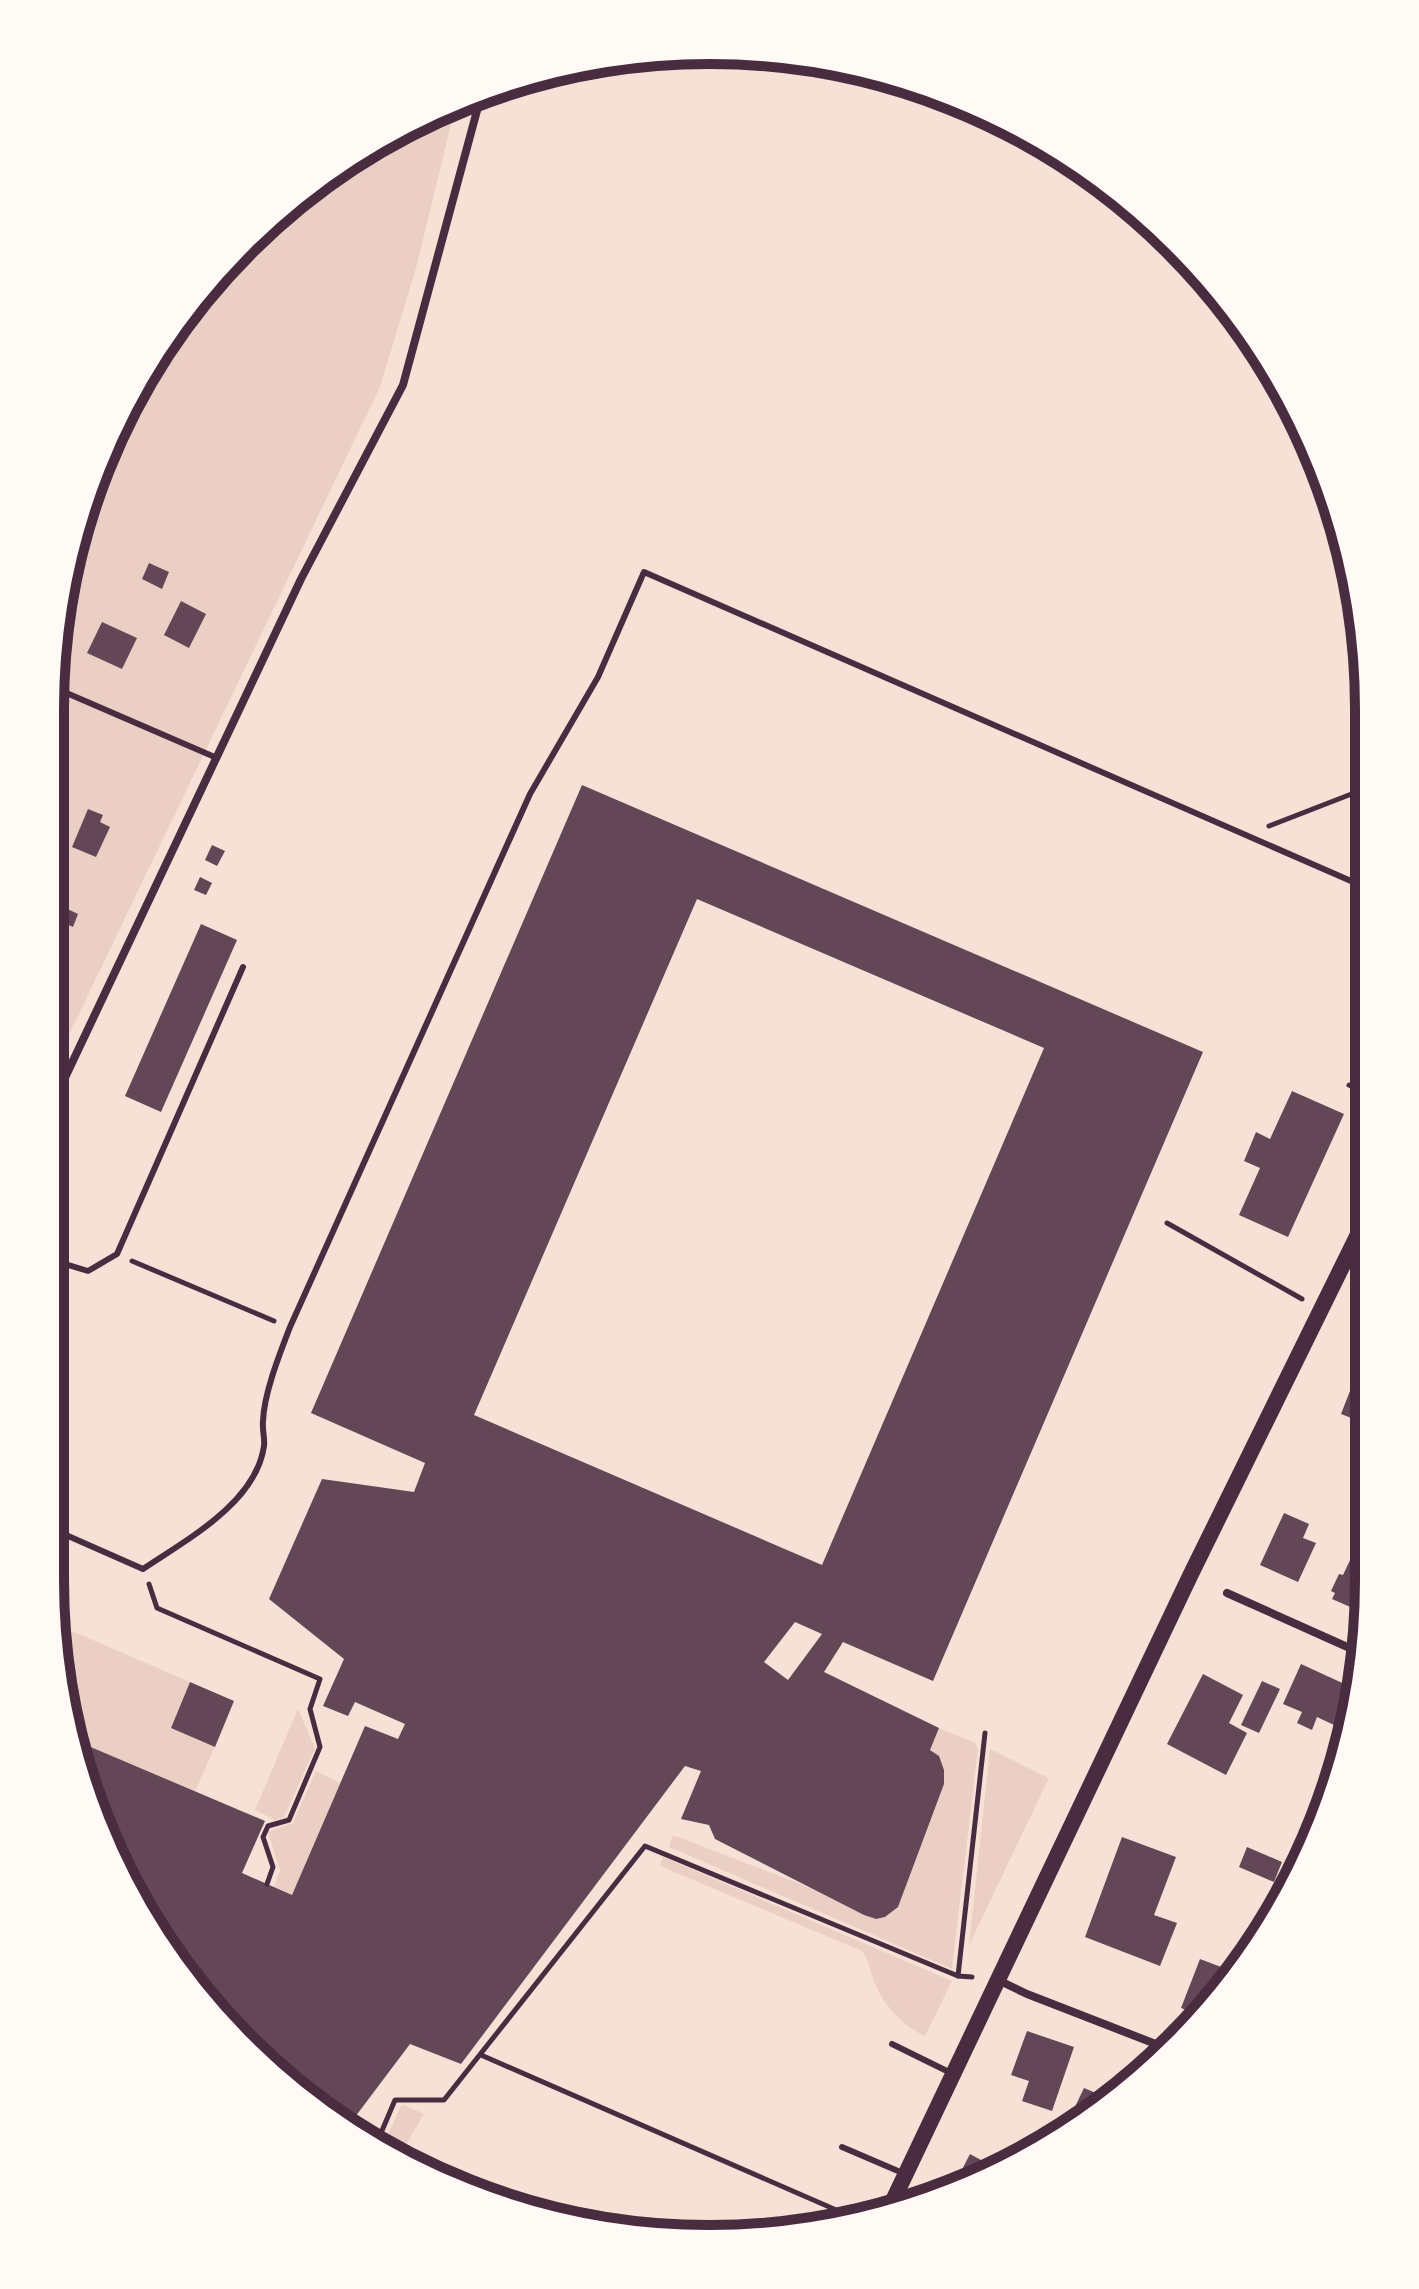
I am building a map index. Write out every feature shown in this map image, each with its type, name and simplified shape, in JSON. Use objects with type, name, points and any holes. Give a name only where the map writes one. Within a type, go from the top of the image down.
[{"type":"main road","points":[[894,2198],[1190,1576],[1355,1241]]},
{"type":"street","points":[[64,1071],[301,579],[403,385],[478,107]]},
{"type":"street","points":[[1227,1593],[1351,1649]]},
{"type":"street","points":[[997,1980],[1157,2044]]},
{"type":"lane","points":[[64,1534],[143,1569],[219,1520],[253,1477],[264,1447],[262,1419],[267,1398],[286,1336],[301,1301],[530,794],[598,677],[644,572],[1355,883]]},
{"type":"lane","points":[[64,692],[217,758]]},
{"type":"lane","points":[[64,1264],[88,1271],[117,1254],[243,967]]},
{"type":"lane","points":[[892,2044],[953,2074]]},
{"type":"lane","points":[[842,2147],[906,2174]]},
{"type":"path","points":[[1246,835],[1355,793]]},
{"type":"path","points":[[1349,1085],[1355,1088]]},
{"type":"path","points":[[1167,1223],[1322,1310]]},
{"type":"path","points":[[117,1254],[266,1317]]},
{"type":"path","points":[[143,1569],[157,1608],[320,1679],[310,1709],[320,1747],[289,1820],[268,1826],[263,1837],[273,1867],[267,1884]]},
{"type":"path","points":[[958,1976],[985,1733]]},
{"type":"path","points":[[380,2135],[395,2100],[444,2100],[645,1846],[958,1976],[997,1980]]},
{"type":"path","points":[[481,2055],[840,2212]]},
{"type":"shaded area","points":[[453,117],[416,268],[380,387],[64,1045],[65,667],[76,584],[98,502],[113,462],[150,387],[173,351],[197,317],[253,253],[317,197],[351,173],[387,150]]},
{"type":"shaded area","points":[[66,1628],[190,1682],[171,1728],[215,1747],[195,1791],[86,1745],[89,1736],[83,1733],[76,1705]]},
{"type":"shaded area","points":[[298,1709],[315,1748],[284,1817],[275,1820],[255,1810]]},
{"type":"shaded area","points":[[939,1728],[975,1743],[978,1749],[952,1969],[669,1847],[673,1835],[811,1888],[876,1919],[885,1917],[898,1906],[944,1784],[942,1765],[930,1750]]},
{"type":"shaded area","points":[[990,1749],[1049,1778],[969,1945]]},
{"type":"shaded area","points":[[316,1771],[340,1783],[292,1895],[274,1887],[280,1870],[268,1832],[293,1823]]},
{"type":"shaded area","points":[[663,1857],[952,1981],[925,2036],[901,2020],[888,2006],[862,1951],[660,1866]]},
{"type":"shaded area","points":[[402,2104],[424,2114],[404,2148],[386,2138]]},
{"type":"building","points":[[149,563],[169,572],[162,589],[142,579]]},
{"type":"building","points":[[181,601],[206,614],[189,648],[164,635]]},
{"type":"building","points":[[102,622],[137,638],[122,669],[87,653]]},
{"type":"building","points":[[582,785],[1203,1052],[933,1681],[843,1642],[824,1672],[939,1728],[930,1750],[939,1756],[944,1770],[944,1784],[898,1907],[885,1917],[876,1919],[864,1915],[715,1839],[709,1825],[681,1819],[701,1771],[685,1766],[461,2064],[410,2044],[354,2118],[284,2065],[224,2005],[197,1972],[150,1902],[131,1865],[113,1827],[86,1746],[265,1821],[242,1873],[292,1895],[365,1726],[398,1739],[405,1724],[355,1702],[348,1716],[323,1706],[344,1659],[269,1599],[322,1479],[414,1492],[425,1463],[311,1413]],"holes":[[[697,899],[1044,1048],[822,1565],[474,1415]],[[795,1622],[822,1634],[788,1680],[764,1662]]]},
{"type":"building","points":[[88,809],[103,815],[100,822],[110,827],[96,857],[72,847]]},
{"type":"building","points":[[212,845],[225,851],[217,866],[205,860]]},
{"type":"building","points":[[200,877],[212,883],[206,895],[194,890]]},
{"type":"building","points":[[64,907],[78,914],[73,927],[64,923]]},
{"type":"building","points":[[201,924],[237,940],[161,1112],[125,1096]]},
{"type":"building","points":[[1292,1091],[1344,1114],[1288,1237],[1239,1215],[1260,1168],[1244,1161],[1256,1132],[1270,1139]]},
{"type":"building","points":[[1355,1378],[1355,1419],[1341,1414]]},
{"type":"building","points":[[1284,1513],[1309,1524],[1303,1538],[1316,1543],[1298,1582],[1260,1565]]},
{"type":"building","points":[[1351,1558],[1355,1560],[1354,1609],[1332,1599],[1335,1593],[1331,1591],[1339,1574],[1343,1575]]},
{"type":"building","points":[[1301,1664],[1346,1685],[1343,1705],[1334,1725],[1317,1717],[1312,1730],[1297,1723],[1302,1712],[1283,1704]]},
{"type":"building","points":[[1203,1674],[1243,1695],[1229,1723],[1247,1733],[1226,1775],[1167,1744]]},
{"type":"building","points":[[1262,1681],[1280,1689],[1259,1733],[1241,1725]]},
{"type":"building","points":[[190,1682],[234,1701],[215,1747],[171,1728]]},
{"type":"building","points":[[1122,1837],[1176,1857],[1154,1915],[1177,1923],[1160,1966],[1085,1937]]},
{"type":"building","points":[[1247,1847],[1282,1862],[1274,1882],[1239,1867]]},
{"type":"building","points":[[1200,1959],[1225,1968],[1189,2011],[1181,2008]]},
{"type":"building","points":[[1027,2031],[1074,2047],[1052,2111],[1022,2101],[1029,2081],[1011,2075]]},
{"type":"building","points":[[1084,2088],[1099,2094],[1074,2112]]},
{"type":"building","points":[[970,2154],[986,2162],[959,2175]]}]
